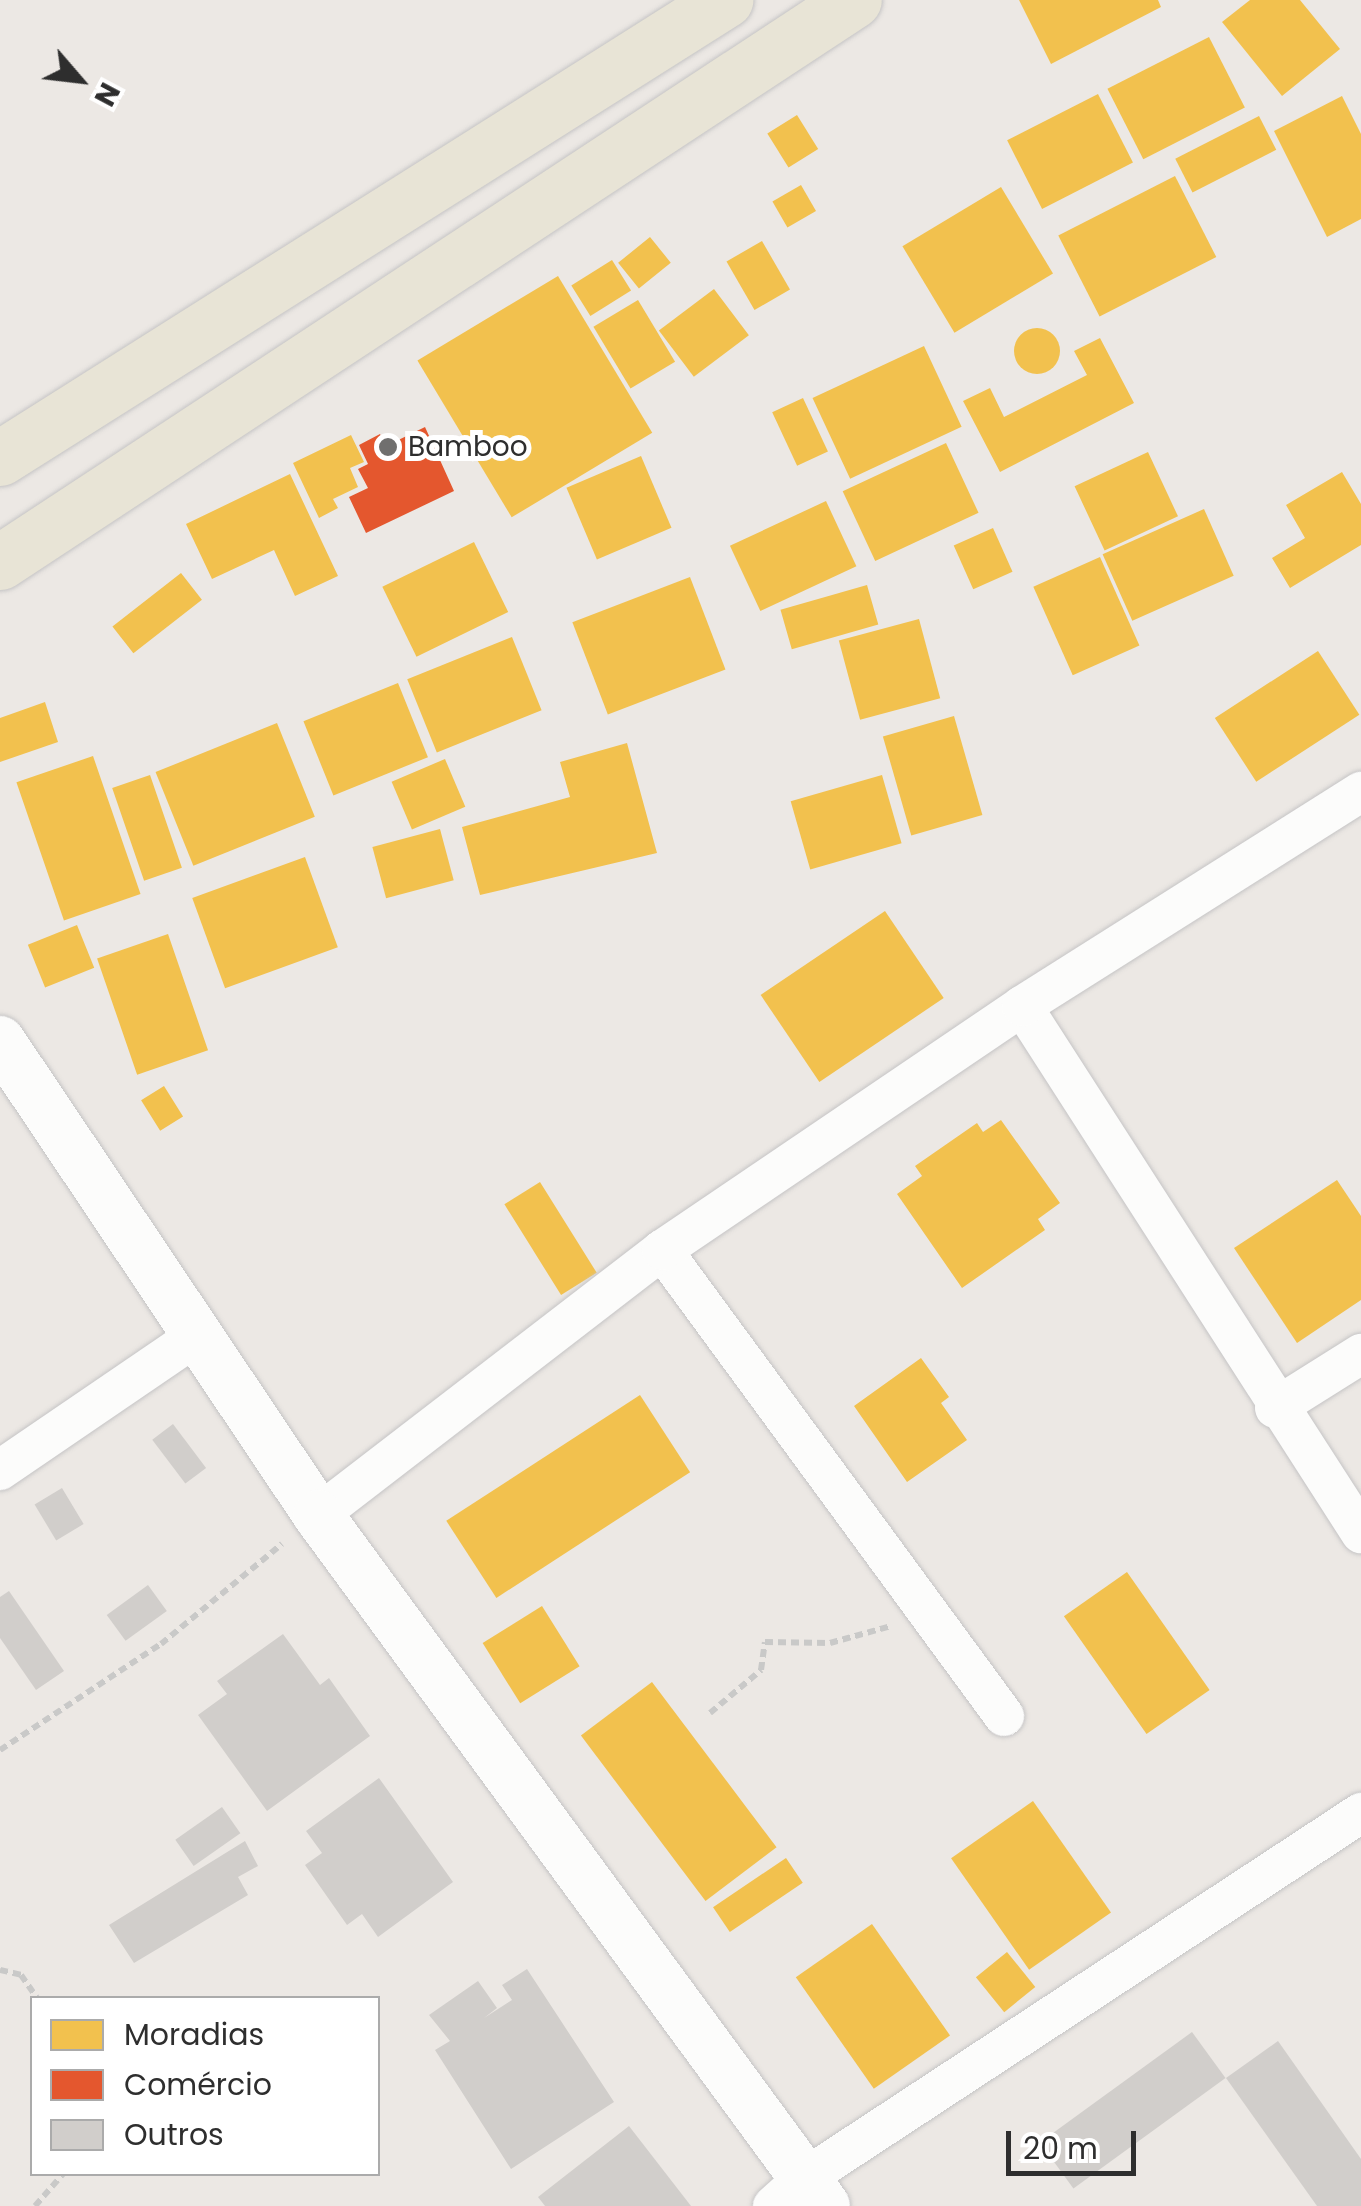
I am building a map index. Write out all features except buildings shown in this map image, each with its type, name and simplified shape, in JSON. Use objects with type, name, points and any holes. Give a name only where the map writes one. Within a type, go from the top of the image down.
[{"type":"main road","points":[[0,458],[725,0]]},
{"type":"main road","points":[[0,562],[854,0]]},
{"type":"street","points":[[318,1515],[662,1250],[1022,1006],[1361,792]]},
{"type":"street","points":[[1022,1006],[1275,1408],[1361,1534]]},
{"type":"street","points":[[5,1042],[195,1338],[800,2197],[1361,1813]]},
{"type":"street","points":[[662,1250],[1004,1716]]},
{"type":"street","points":[[0,1470],[195,1338]]},
{"type":"street","points":[[1275,1408],[1361,1354]]},
{"type":"path","points":[[0,1750],[161,1644],[318,1515]]},
{"type":"path","points":[[710,1713],[761,1670],[765,1642],[830,1643],[930,1611]]},
{"type":"path","points":[[0,1970],[21,1975],[36,1996]]},
{"type":"path","points":[[35,2206],[61,2176]]},
{"type":"place","name":"Bamboo","points":[[388,447]]}]
